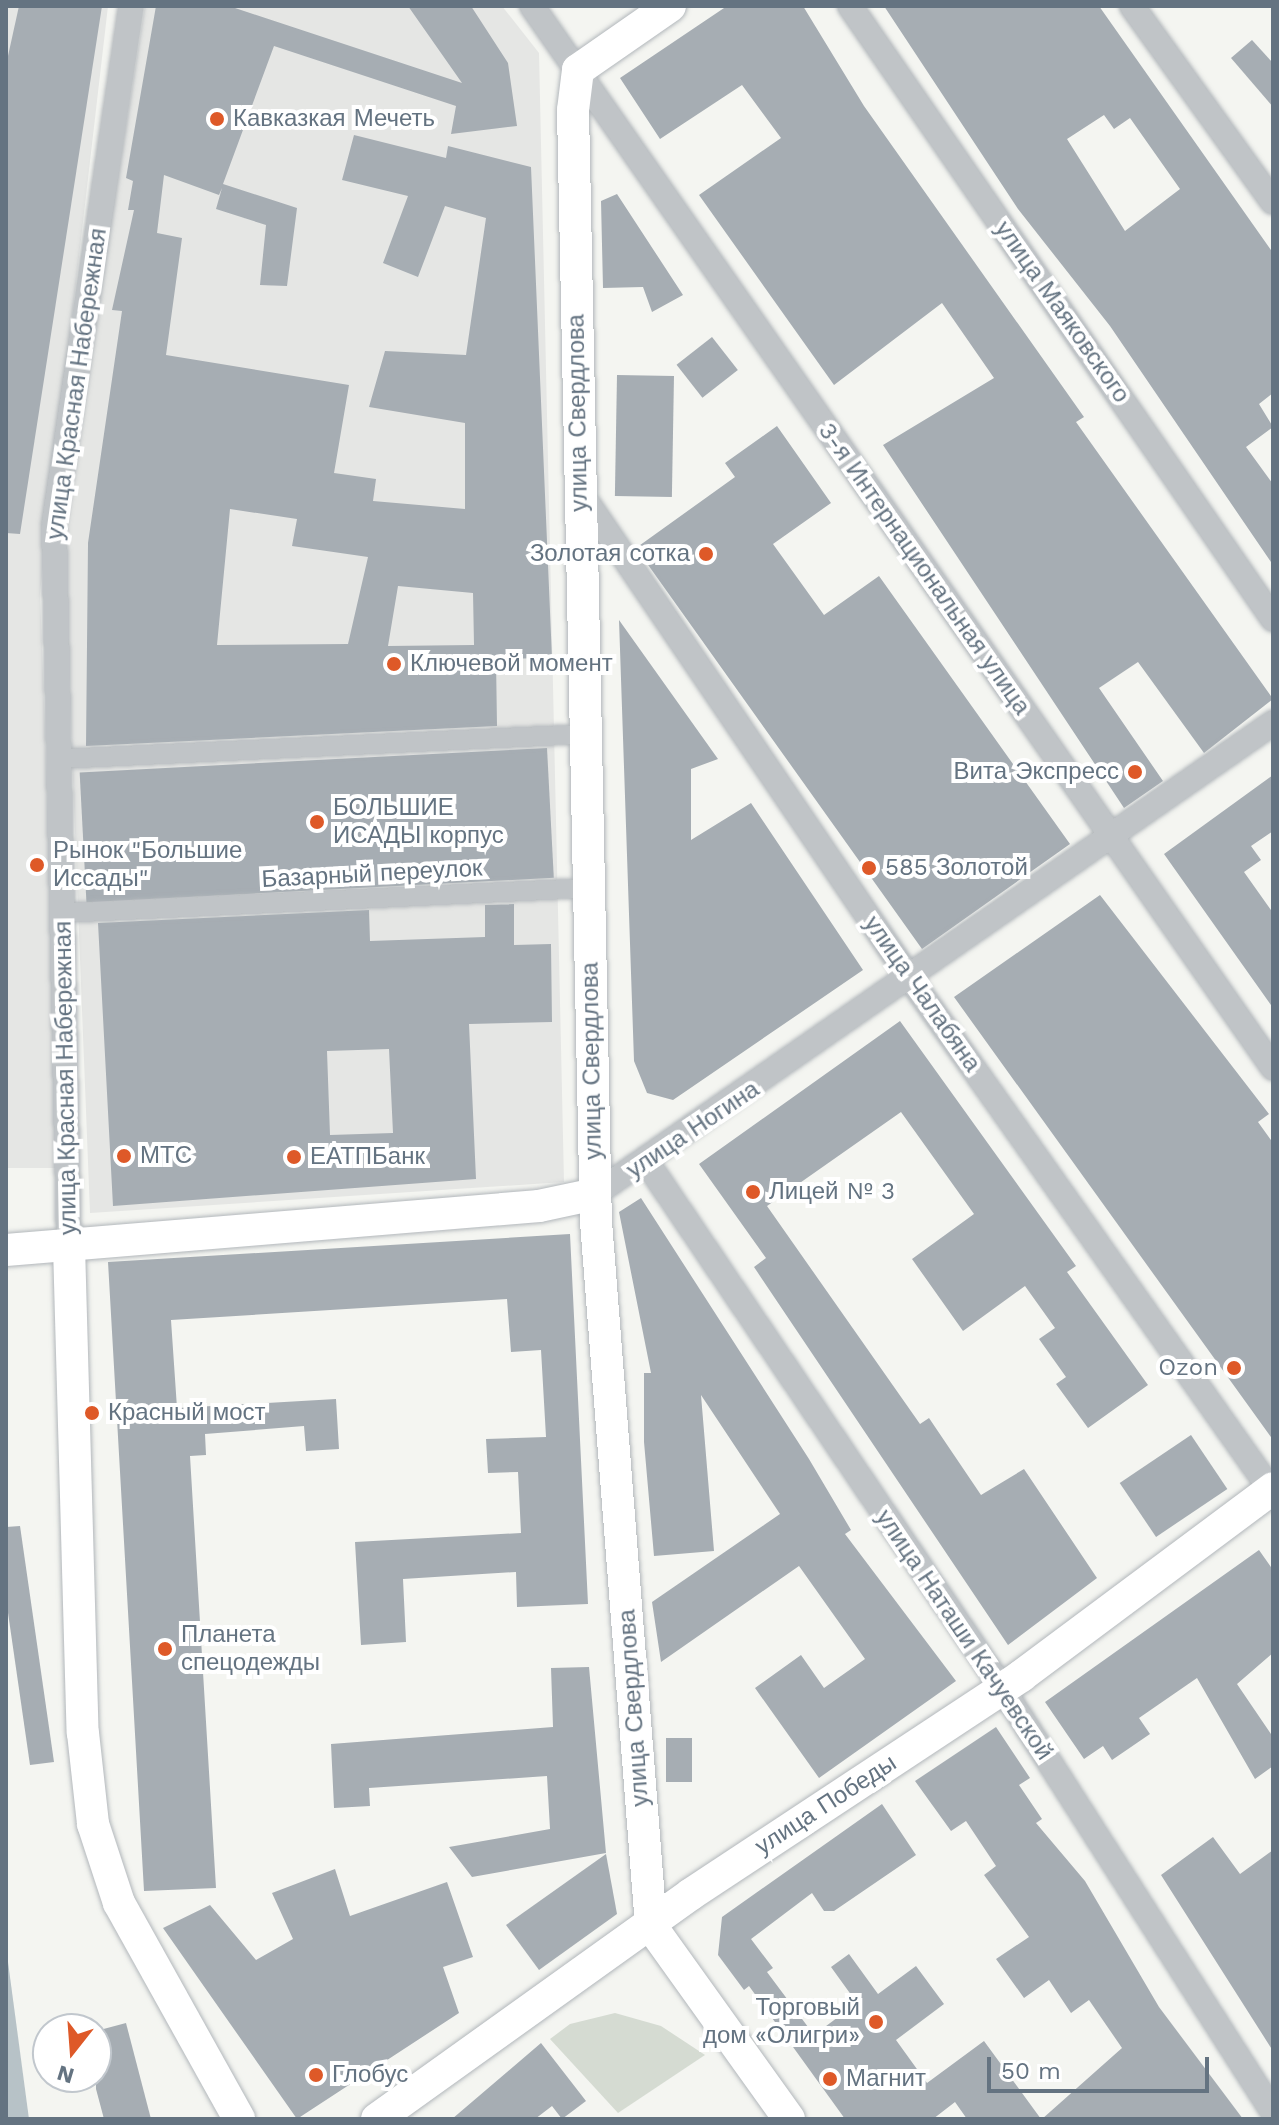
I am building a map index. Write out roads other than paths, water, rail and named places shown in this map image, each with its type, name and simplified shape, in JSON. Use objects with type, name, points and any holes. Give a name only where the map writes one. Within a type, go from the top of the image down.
[{"type":"main road","points":[[578,70],[670,6]]},
{"type":"main road","name":"улица Свердлова","points":[[578,70],[579,490],[595,1194],[651,1926]]},
{"type":"main road","name":"улица Ногина","points":[[6,1250],[539,1206],[595,1194]]},
{"type":"main road","name":"улица Красная Набережная","points":[[69,1246],[83,1733],[93,1824],[119,1903],[239,2119]]},
{"type":"main road","name":"улица Победы","points":[[377,2119],[651,1926],[1002,1688],[1272,1490]]},
{"type":"main road","points":[[651,1926],[789,2119]]},
{"type":"street","name":"улица Красная Набережная","points":[[69,1246],[54,524],[131,6]]},
{"type":"street","name":"3-я Интернациональная улица","points":[[532,6],[1273,1068]]},
{"type":"street","name":"улица Маяковского","points":[[850,6],[1273,619]]},
{"type":"street","points":[[1132,6],[1273,202]]},
{"type":"street","name":"улица Чалабяна","points":[[579,490],[911,980],[1272,1490]]},
{"type":"street","name":"улица Ногина","points":[[595,1194],[648,1164],[1273,723]]},
{"type":"street","points":[[59,759],[585,734]]},
{"type":"street","name":"Базарный переулок","points":[[62,913],[588,888]]},
{"type":"street","name":"улица Наташи Качуевской","points":[[648,1164],[1002,1688],[1273,2112]]},
{"type":"place","name":"Кавказкая Мечеть","points":[[217,119]]},
{"type":"place","name":"Золотая сотка","points":[[706,554]]},
{"type":"place","name":"Ключевой момент","points":[[394,664]]},
{"type":"place","name":"Вита Экспресс","points":[[1135,772]]},
{"type":"place","name":"БОЛЬШИЕ ИСАДЫ корпус","points":[[317,822]]},
{"type":"place","name":"Рынок \"Большие Иссады\"","points":[[37,865]]},
{"type":"place","name":"585 Золотой","points":[[869,868]]},
{"type":"place","name":"МТС","points":[[124,1156]]},
{"type":"place","name":"ЕАТПБанк","points":[[294,1157]]},
{"type":"place","name":"Лицей № 3","points":[[753,1192]]},
{"type":"place","name":"Ozon","points":[[1234,1368]]},
{"type":"place","name":"Красный мост","points":[[92,1413]]},
{"type":"place","name":"Планета спецодежды","points":[[165,1649]]},
{"type":"place","name":"Торговый дом «Олигри»","points":[[876,2022]]},
{"type":"place","name":"Глобус","points":[[316,2075]]},
{"type":"place","name":"Магнит","points":[[830,2079]]}]
